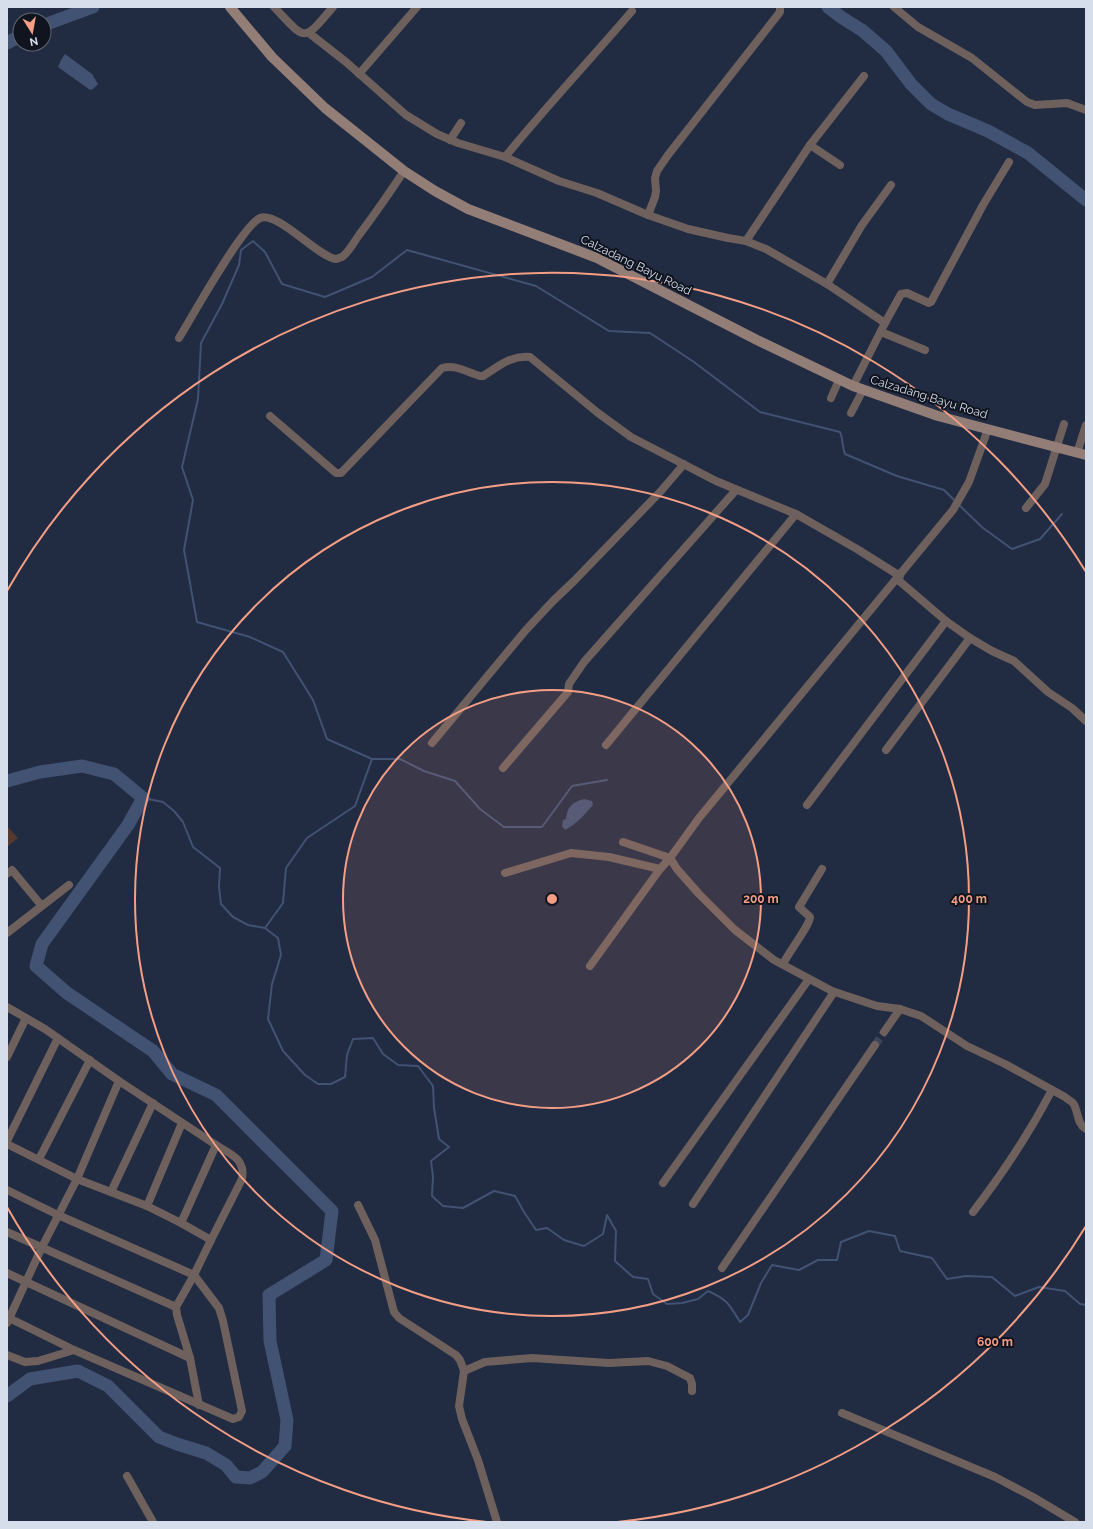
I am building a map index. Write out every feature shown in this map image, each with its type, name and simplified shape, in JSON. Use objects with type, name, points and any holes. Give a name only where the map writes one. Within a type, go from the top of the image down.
[{"type":"street","name":"Calzadang Bayu Road","points":[[230,7],[272,57],[325,108],[404,171],[435,192],[468,209],[597,258],[757,340],[862,390],[938,416],[1082,454]]},
{"type":"street","points":[[274,7],[300,33],[309,33],[314,30],[333,7]]},
{"type":"street","points":[[360,74],[417,7]]},
{"type":"street","points":[[648,215],[655,197],[656,191],[654,178],[657,171],[780,12],[780,7]]},
{"type":"street","points":[[894,7],[918,27],[972,58],[1028,102],[1035,105],[1067,103],[1086,110]]},
{"type":"street","points":[[505,157],[541,113],[568,85],[632,11]]},
{"type":"street","points":[[309,33],[346,62],[406,115],[437,134],[458,143],[505,157],[559,181],[597,193],[648,215],[688,229],[746,241],[775,253],[827,284],[885,323]]},
{"type":"street","points":[[746,241],[810,146],[864,76]]},
{"type":"street","points":[[450,140],[461,123]]},
{"type":"street","points":[[810,146],[840,165]]},
{"type":"street","points":[[853,386],[901,294],[907,293],[929,303],[932,302],[983,205],[1009,162]]},
{"type":"street","points":[[179,338],[241,236],[260,218],[275,221],[292,230],[328,256],[337,259],[342,257],[362,231],[404,171]]},
{"type":"street","points":[[827,284],[862,225],[891,185]]},
{"type":"street","points":[[881,332],[925,350]]},
{"type":"street","points":[[270,416],[336,473],[341,473],[442,368],[449,366],[458,367],[483,376],[513,358],[520,356],[530,357],[598,413],[646,446],[716,481],[796,514],[857,549],[898,578],[946,621],[992,651],[1014,661],[1041,686],[1064,701],[1086,721]]},
{"type":"street","points":[[831,398],[839,380]]},
{"type":"street","points":[[851,413],[862,390]]},
{"type":"street","points":[[1026,508],[1044,484],[1064,424]]},
{"type":"street","points":[[1082,454],[1086,425]]},
{"type":"street","points":[[590,966],[660,869],[700,818],[953,510],[969,482],[988,430]]},
{"type":"street","points":[[432,743],[530,626],[623,530],[684,464]]},
{"type":"street","points":[[503,768],[568,692],[569,684],[584,662],[736,490]]},
{"type":"street","points":[[606,745],[796,514]]},
{"type":"street","points":[[807,805],[946,621]]},
{"type":"street","points":[[886,750],[970,638]]},
{"type":"street","points":[[623,842],[670,858],[677,869],[699,894],[735,930],[767,955],[834,992],[877,1006],[900,1009],[921,1016],[967,1046],[1005,1064],[1065,1097],[1073,1103],[1079,1122],[1086,1129]]},
{"type":"street","points":[[504,873],[571,854],[609,857],[660,869]]},
{"type":"street","points":[[783,964],[793,945],[810,922],[810,917],[799,907],[822,869]]},
{"type":"street","points":[[7,874],[12,870],[41,905]]},
{"type":"street","points":[[7,932],[69,885]]},
{"type":"street","points":[[663,1183],[809,979]]},
{"type":"street","points":[[693,1204],[834,992]]},
{"type":"street","points":[[7,1006],[58,1038],[119,1081],[236,1158],[242,1165],[242,1179],[194,1275],[176,1307],[190,1358],[200,1405]]},
{"type":"street","points":[[884,1032],[900,1009]]},
{"type":"street","points":[[7,1057],[26,1018]]},
{"type":"street","points":[[58,1038],[7,1142],[77,1179],[147,1206],[211,1240]]},
{"type":"street","points":[[722,1268],[876,1045]]},
{"type":"street","points":[[39,1159],[90,1060]]},
{"type":"street","points":[[7,1190],[58,1215],[194,1275],[219,1308],[242,1411],[239,1417],[234,1419],[200,1405],[74,1350],[8,1319],[42,1247],[58,1215],[77,1179],[119,1081]]},
{"type":"street","points":[[973,1212],[1007,1168],[1038,1118],[1052,1090]]},
{"type":"street","points":[[111,1192],[153,1103]]},
{"type":"street","points":[[147,1206],[182,1123]]},
{"type":"street","points":[[181,1223],[216,1145]]},
{"type":"street","points":[[358,1205],[375,1240],[394,1312],[399,1318],[456,1355],[460,1360],[464,1371],[459,1406],[462,1420],[478,1460],[497,1522]]},
{"type":"street","points":[[7,1232],[176,1307]]},
{"type":"street","points":[[7,1273],[190,1358]]},
{"type":"street","points":[[7,1355],[25,1362],[38,1361],[74,1350]]},
{"type":"street","points":[[464,1371],[485,1362],[532,1358],[609,1363],[648,1361],[667,1366],[690,1378],[692,1391]]},
{"type":"street","points":[[842,1413],[995,1477],[1076,1522]]},
{"type":"street","points":[[127,1476],[153,1522]]},
{"type":"shaded area","points":[[7,826],[18,838],[7,847]]},
{"type":"water","points":[[65,54],[92,74],[98,84],[93,89],[90,90],[58,67]]},
{"type":"water","points":[[584,799],[592,801],[593,805],[577,822],[565,830],[562,826],[563,820],[566,819],[569,808],[573,803]]},
{"type":"waterway","points":[[52,22],[93,7]]},
{"type":"waterway","points":[[828,7],[863,31],[886,51],[911,84],[931,104],[948,114],[988,131],[1028,153],[1086,200]]},
{"type":"waterway","points":[[7,43],[12,40]]},
{"type":"waterway","points":[[265,928],[283,903],[286,868],[307,838],[355,806],[372,759],[327,739],[313,700],[283,652],[250,637],[197,622],[184,550],[193,500],[182,467],[198,399],[201,343],[222,304],[239,265],[241,250],[253,241],[265,252],[282,284],[325,297],[372,277],[407,250],[536,286],[609,331],[650,333],[694,362],[760,412],[840,432],[845,454],[897,476],[944,490],[955,501]]},
{"type":"waterway","points":[[958,504],[983,528],[1012,549],[1040,539],[1062,514]]},
{"type":"waterway","points":[[372,759],[400,759],[424,771],[455,781],[480,809],[504,827],[542,827],[572,786],[607,780]]},
{"type":"waterway","points":[[7,781],[40,772],[82,766],[114,774],[143,798],[128,825],[42,944],[36,966],[67,993],[153,1051],[172,1074],[216,1095],[332,1211],[326,1260],[269,1295],[270,1341],[287,1420],[285,1446],[262,1472],[250,1478],[236,1477],[226,1465],[206,1453],[159,1437],[108,1386],[78,1371],[30,1379],[7,1396]]},
{"type":"waterway","points":[[143,798],[163,802],[174,811],[183,822],[193,847],[220,868],[219,887],[221,904],[233,917],[248,925],[265,928],[278,938],[281,955],[272,984],[268,1019],[283,1051],[305,1075],[318,1084],[331,1084],[345,1077],[347,1055],[353,1039],[373,1038],[383,1054],[398,1065],[418,1066],[433,1086],[434,1108],[439,1139],[449,1147],[431,1161],[433,1177],[432,1196],[443,1206],[463,1208],[494,1191],[515,1196],[536,1230],[547,1228],[564,1240],[584,1246],[603,1234],[607,1215],[616,1231],[615,1261],[633,1277],[648,1279],[653,1294],[667,1304],[682,1303],[698,1299],[708,1291],[724,1300],[740,1322],[748,1315],[761,1283],[772,1265],[799,1270],[818,1260],[837,1260],[841,1242],[869,1231],[895,1236],[900,1251],[932,1258],[947,1279],[966,1276],[992,1277],[1015,1296],[1039,1287],[1065,1291],[1080,1304],[1086,1305]]},
{"type":"tunnel","points":[[875,1045],[884,1032]]}]
